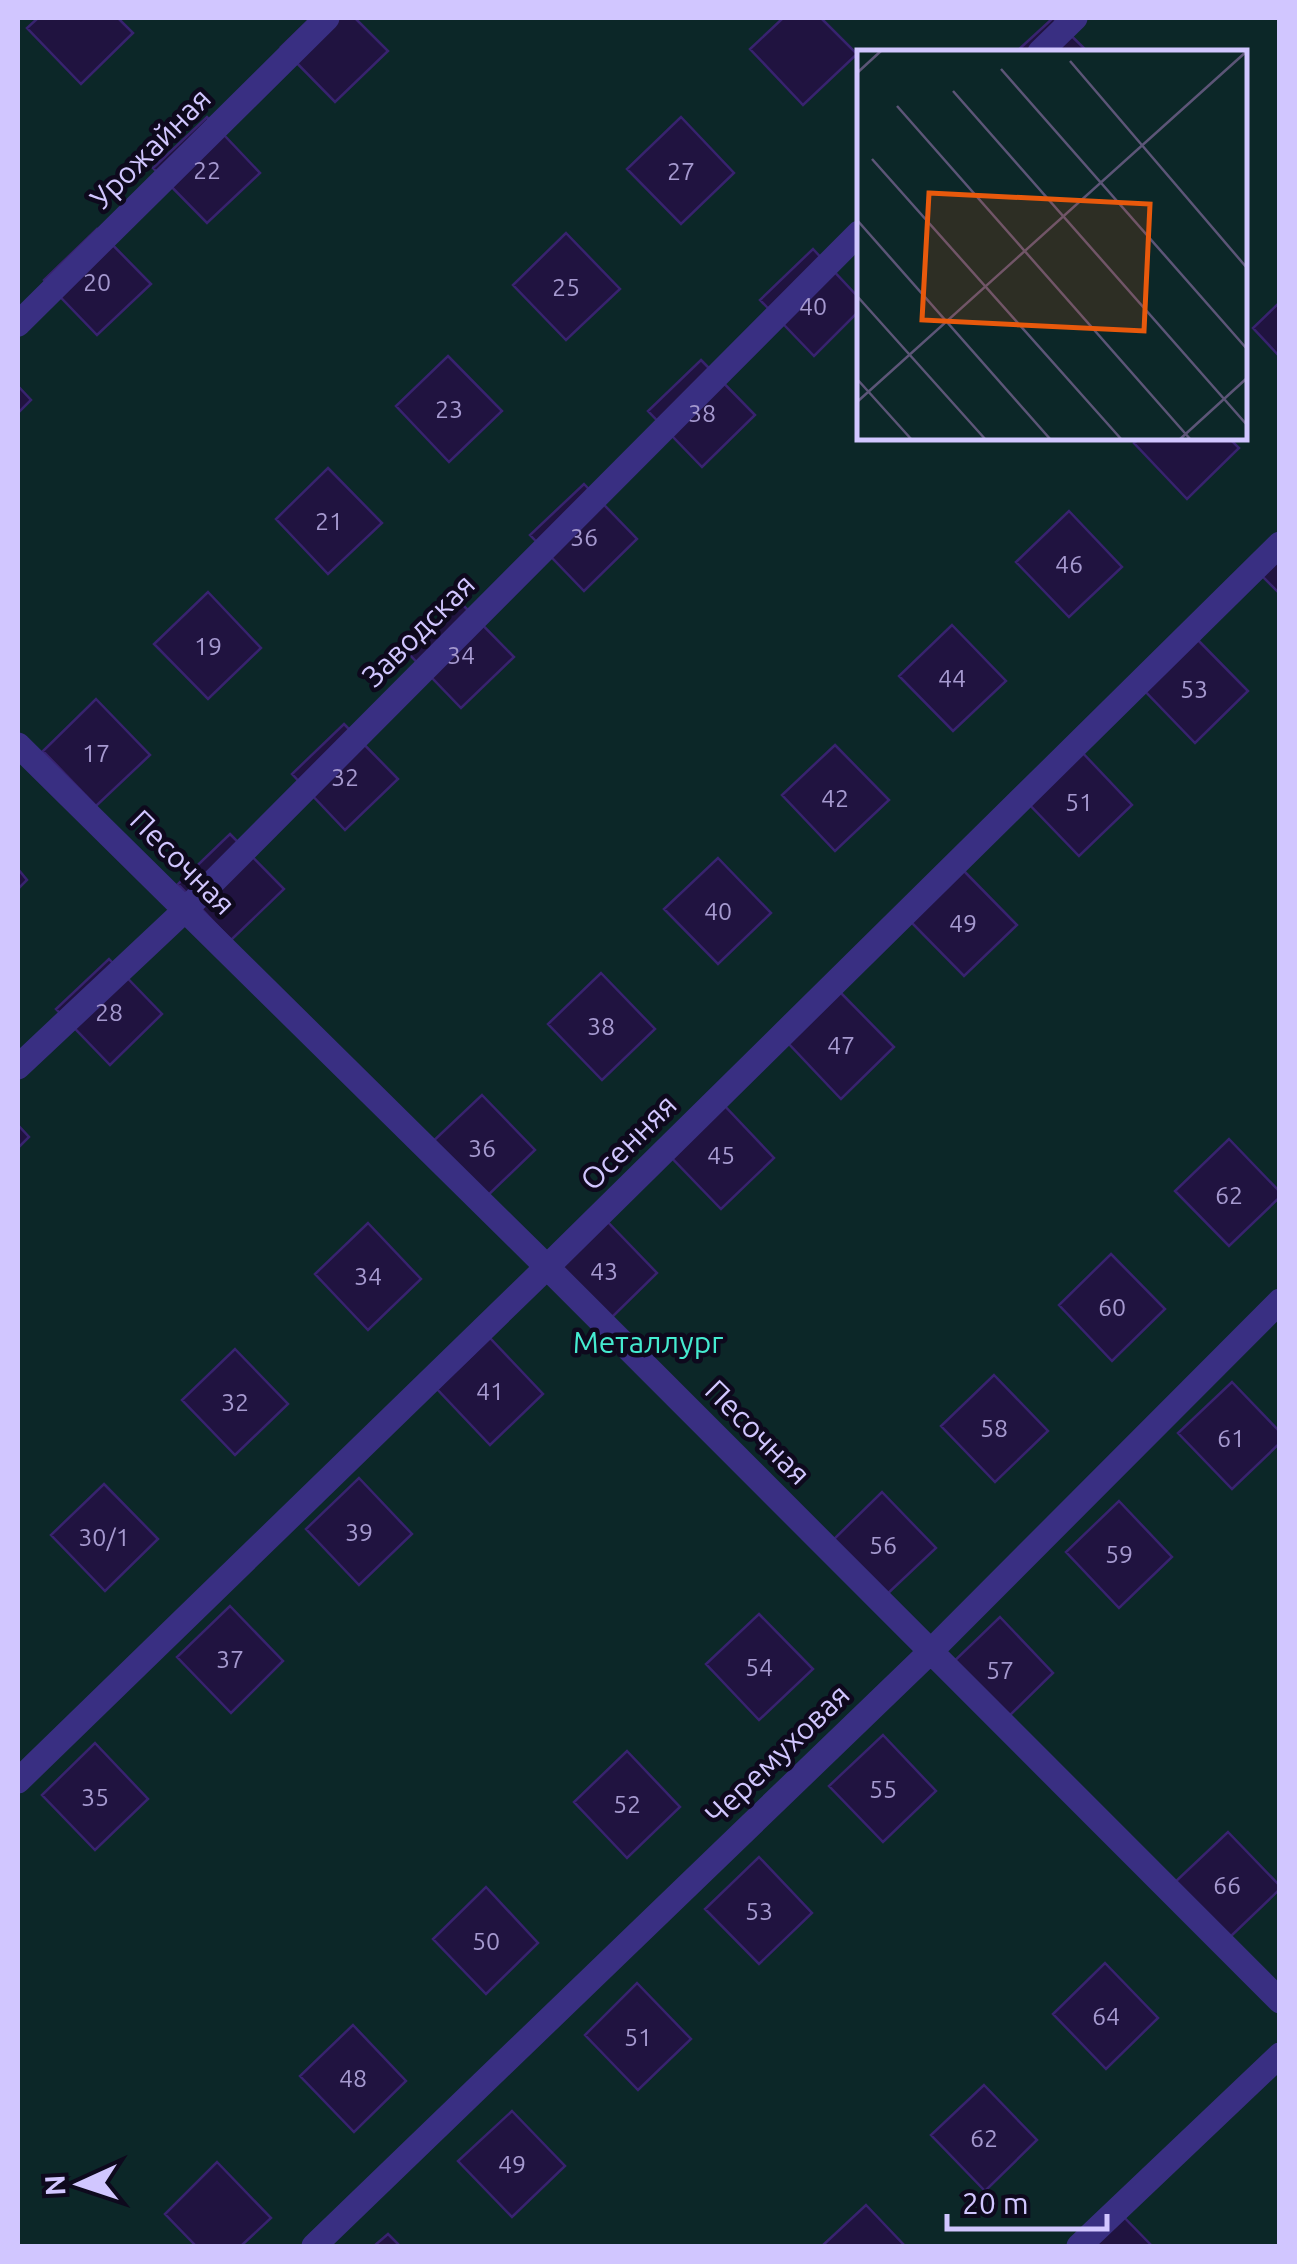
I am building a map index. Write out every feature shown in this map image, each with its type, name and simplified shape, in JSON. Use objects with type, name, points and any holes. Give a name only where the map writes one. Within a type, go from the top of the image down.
[{"type":"street","name":"Урожайная","points":[[18,324],[327,18]]},
{"type":"street","points":[[1042,50],[1075,18]]},
{"type":"street","name":"Заводская","points":[[18,1066],[185,910],[857,236]]},
{"type":"street","name":"Осенняя","points":[[18,1781],[548,1267],[1280,544]]},
{"type":"street","name":"Песочная","points":[[18,745],[548,1267],[1280,2001]]},
{"type":"street","name":"Черемуховая","points":[[314,2246],[930,1651],[1280,1301]]},
{"type":"street","points":[[1080,2246],[1280,2055]]},
{"type":"green space","name":"Металлург","points":[[18,18],[1279,18],[1279,2246],[18,2246]]},
{"type":"building","points":[[38,18],[118,18],[133,33],[81,84],[27,28]]},
{"type":"building","points":[[311,18],[355,18],[388,51],[335,102],[281,47]]},
{"type":"building","points":[[783,18],[821,18],[857,54],[803,105],[750,49]]},
{"type":"building","points":[[1053,18],[1086,50],[1018,50]]},
{"type":"building","points":[[207,117],[260,173],[207,223],[153,168]]},
{"type":"building","points":[[681,117],[734,173],[681,224],[627,169]]},
{"type":"building","points":[[97,229],[151,284],[97,335],[44,280]]},
{"type":"building","points":[[566,233],[620,289],[566,340],[513,285]]},
{"type":"building","points":[[813,249],[857,296],[857,313],[814,356],[760,300]]},
{"type":"building","points":[[1280,302],[1280,357],[1253,328]]},
{"type":"building","points":[[448,356],[502,411],[449,462],[396,406]]},
{"type":"building","points":[[701,360],[755,415],[702,467],[648,411]]},
{"type":"building","points":[[18,386],[31,400],[18,413]]},
{"type":"building","points":[[1231,440],[1239,448],[1187,499],[1134,443]]},
{"type":"building","points":[[328,468],[382,523],[328,574],[276,519]]},
{"type":"building","points":[[584,484],[637,539],[584,591],[530,535]]},
{"type":"building","points":[[1069,511],[1122,567],[1069,617],[1016,562]]},
{"type":"building","points":[[1280,546],[1280,594],[1256,570]]},
{"type":"building","points":[[208,592],[261,648],[208,699],[154,644]]},
{"type":"building","points":[[460,602],[514,657],[461,708],[408,653]]},
{"type":"building","points":[[952,625],[1006,681],[953,731],[899,676]]},
{"type":"building","points":[[1194,636],[1248,691],[1195,743],[1141,687]]},
{"type":"building","points":[[96,699],[150,755],[96,806],[43,751]]},
{"type":"building","points":[[344,724],[398,779],[345,830],[292,774]]},
{"type":"building","points":[[835,745],[889,800],[835,851],[782,795]]},
{"type":"building","points":[[1079,749],[1132,805],[1079,856],[1025,800]]},
{"type":"building","points":[[230,834],[284,889],[231,940],[178,884]]},
{"type":"building","points":[[718,858],[771,913],[718,964],[664,909]]},
{"type":"building","points":[[18,869],[27,880],[18,889]]},
{"type":"building","points":[[963,870],[1017,925],[964,976],[910,921]]},
{"type":"building","points":[[109,959],[162,1014],[110,1065],[56,1009]]},
{"type":"building","points":[[601,973],[655,1029],[602,1080],[548,1024]]},
{"type":"building","points":[[840,992],[894,1047],[841,1099],[788,1043]]},
{"type":"building","points":[[482,1095],[535,1150],[482,1201],[428,1146]]},
{"type":"building","points":[[721,1102],[774,1158],[721,1209],[667,1153]]},
{"type":"building","points":[[18,1125],[29,1137],[18,1148]]},
{"type":"building","points":[[1229,1139],[1280,1192],[1280,1197],[1229,1246],[1175,1191]]},
{"type":"building","points":[[603,1217],[657,1273],[605,1324],[551,1269]]},
{"type":"building","points":[[368,1223],[421,1279],[368,1330],[315,1274]]},
{"type":"building","points":[[1111,1254],[1165,1309],[1112,1361],[1059,1305]]},
{"type":"building","points":[[490,1338],[543,1394],[490,1445],[437,1389]]},
{"type":"building","points":[[235,1349],[288,1404],[235,1455],[182,1400]]},
{"type":"building","points":[[994,1375],[1048,1431],[995,1482],[941,1426]]},
{"type":"building","points":[[1232,1382],[1280,1432],[1280,1443],[1232,1489],[1178,1433]]},
{"type":"building","points":[[359,1478],[412,1534],[359,1585],[306,1529]]},
{"type":"building","points":[[104,1484],[158,1539],[105,1591],[51,1535]]},
{"type":"building","points":[[882,1492],[936,1548],[883,1598],[830,1543]]},
{"type":"building","points":[[1119,1501],[1172,1557],[1119,1608],[1066,1552]]},
{"type":"building","points":[[230,1606],[283,1661],[231,1713],[177,1657]]},
{"type":"building","points":[[759,1614],[813,1669],[759,1720],[706,1664]]},
{"type":"building","points":[[1000,1617],[1053,1673],[1001,1724],[947,1668]]},
{"type":"building","points":[[883,1735],[936,1791],[883,1842],[829,1786]]},
{"type":"building","points":[[95,1743],[148,1799],[95,1850],[42,1795]]},
{"type":"building","points":[[627,1751],[680,1807],[627,1858],[574,1802]]},
{"type":"building","points":[[1228,1832],[1280,1889],[1228,1939],[1174,1883]]},
{"type":"building","points":[[759,1857],[812,1913],[759,1964],[705,1909]]},
{"type":"building","points":[[486,1887],[538,1943],[486,1994],[433,1939]]},
{"type":"building","points":[[1105,1963],[1158,2018],[1106,2069],[1053,2014]]},
{"type":"building","points":[[637,1983],[691,2039],[638,2090],[585,2035]]},
{"type":"building","points":[[353,2025],[406,2081],[354,2132],[300,2076]]},
{"type":"building","points":[[984,2085],[1037,2140],[985,2191],[931,2135]]},
{"type":"building","points":[[512,2111],[565,2166],[512,2217],[458,2161]]},
{"type":"building","points":[[217,2162],[271,2218],[241,2246],[196,2246],[165,2214]]},
{"type":"building","points":[[866,2205],[905,2246],[822,2246]]},
{"type":"building","points":[[1116,2209],[1152,2246],[1077,2246]]},
{"type":"building","points":[[388,2234],[400,2246],[374,2246]]}]
